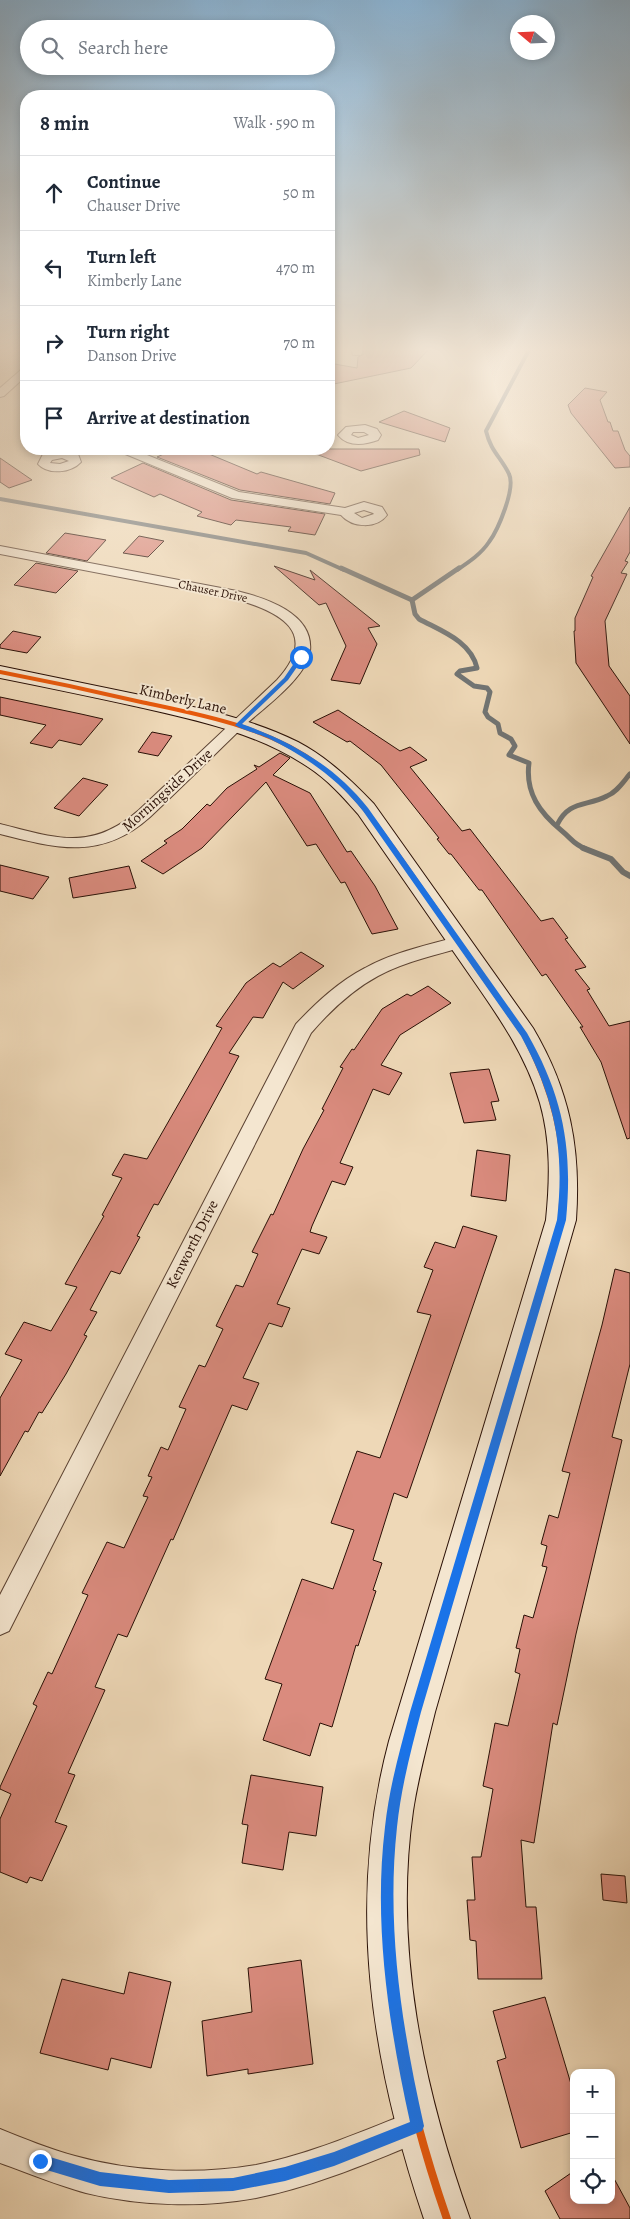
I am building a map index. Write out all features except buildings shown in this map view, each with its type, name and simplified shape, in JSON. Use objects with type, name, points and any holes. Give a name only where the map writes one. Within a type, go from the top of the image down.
[{"type":"street","points":[[137,455],[236,495],[348,512]]},
{"type":"street","name":"Chauser Drive","points":[[0,550],[237,595],[263,603],[281,612],[299,630],[303,647],[301,657],[286,679],[238,725]]},
{"type":"street","name":"Kimberly Lane","points":[[0,672],[198,714],[238,725],[268,735],[313,759],[350,789],[460,942],[524,1035],[539,1061],[552,1092],[564,1154],[565,1184],[562,1220],[416,1712],[402,1764],[391,1827],[387,1894],[390,1965],[401,2054],[417,2126],[447,2219]]},
{"type":"street","name":"Morningside Drive","points":[[0,829],[54,842],[76,843],[108,838],[124,831],[143,815],[238,725]]},
{"type":"street","name":"Kenworth Drive","points":[[0,1622],[303,1029],[323,1007],[346,988],[373,971],[460,942]]},
{"type":"street","points":[[0,2146],[40,2161],[100,2179],[169,2186],[233,2185],[285,2174],[334,2159],[417,2126]]},
{"type":"waterway","points":[[457,570],[474,558],[486,546],[493,536],[505,509],[511,480],[506,468],[495,452]]},
{"type":"waterway","points":[[0,499],[306,553],[344,570]]},
{"type":"waterway","points":[[341,568],[412,600]]},
{"type":"waterway","points":[[412,600],[459,568]]},
{"type":"waterway","points":[[412,600],[415,614],[419,619],[454,638],[462,644],[474,659],[477,668],[460,671],[457,674],[474,686],[487,688],[490,692],[485,712],[488,717],[498,724],[500,733],[511,739],[515,746],[509,755],[529,763],[529,784],[536,801],[554,824],[575,843],[586,849]]},
{"type":"waterway","points":[[557,825],[567,811],[611,794],[630,774]]},
{"type":"waterway","points":[[583,848],[611,859],[623,872],[630,876]]},
{"type":"cycle path","points":[[0,672],[202,715],[262,734],[291,747],[318,764],[343,784],[366,809],[524,1035],[546,1081],[553,1103],[559,1124],[564,1170],[561,1220],[416,1712],[398,1783],[391,1827],[387,1875],[387,1925],[396,2026],[417,2125],[447,2219]]},
{"type":"route","points":[[40,2161],[100,2179],[169,2186],[233,2185],[285,2174],[334,2159],[417,2126],[401,2054],[390,1965],[387,1894],[391,1827],[402,1764],[416,1712],[562,1220],[565,1184],[564,1154],[552,1092],[539,1061],[524,1035],[366,809],[350,789],[313,759],[268,735],[238,725],[286,679],[296,667],[301,657]]}]
